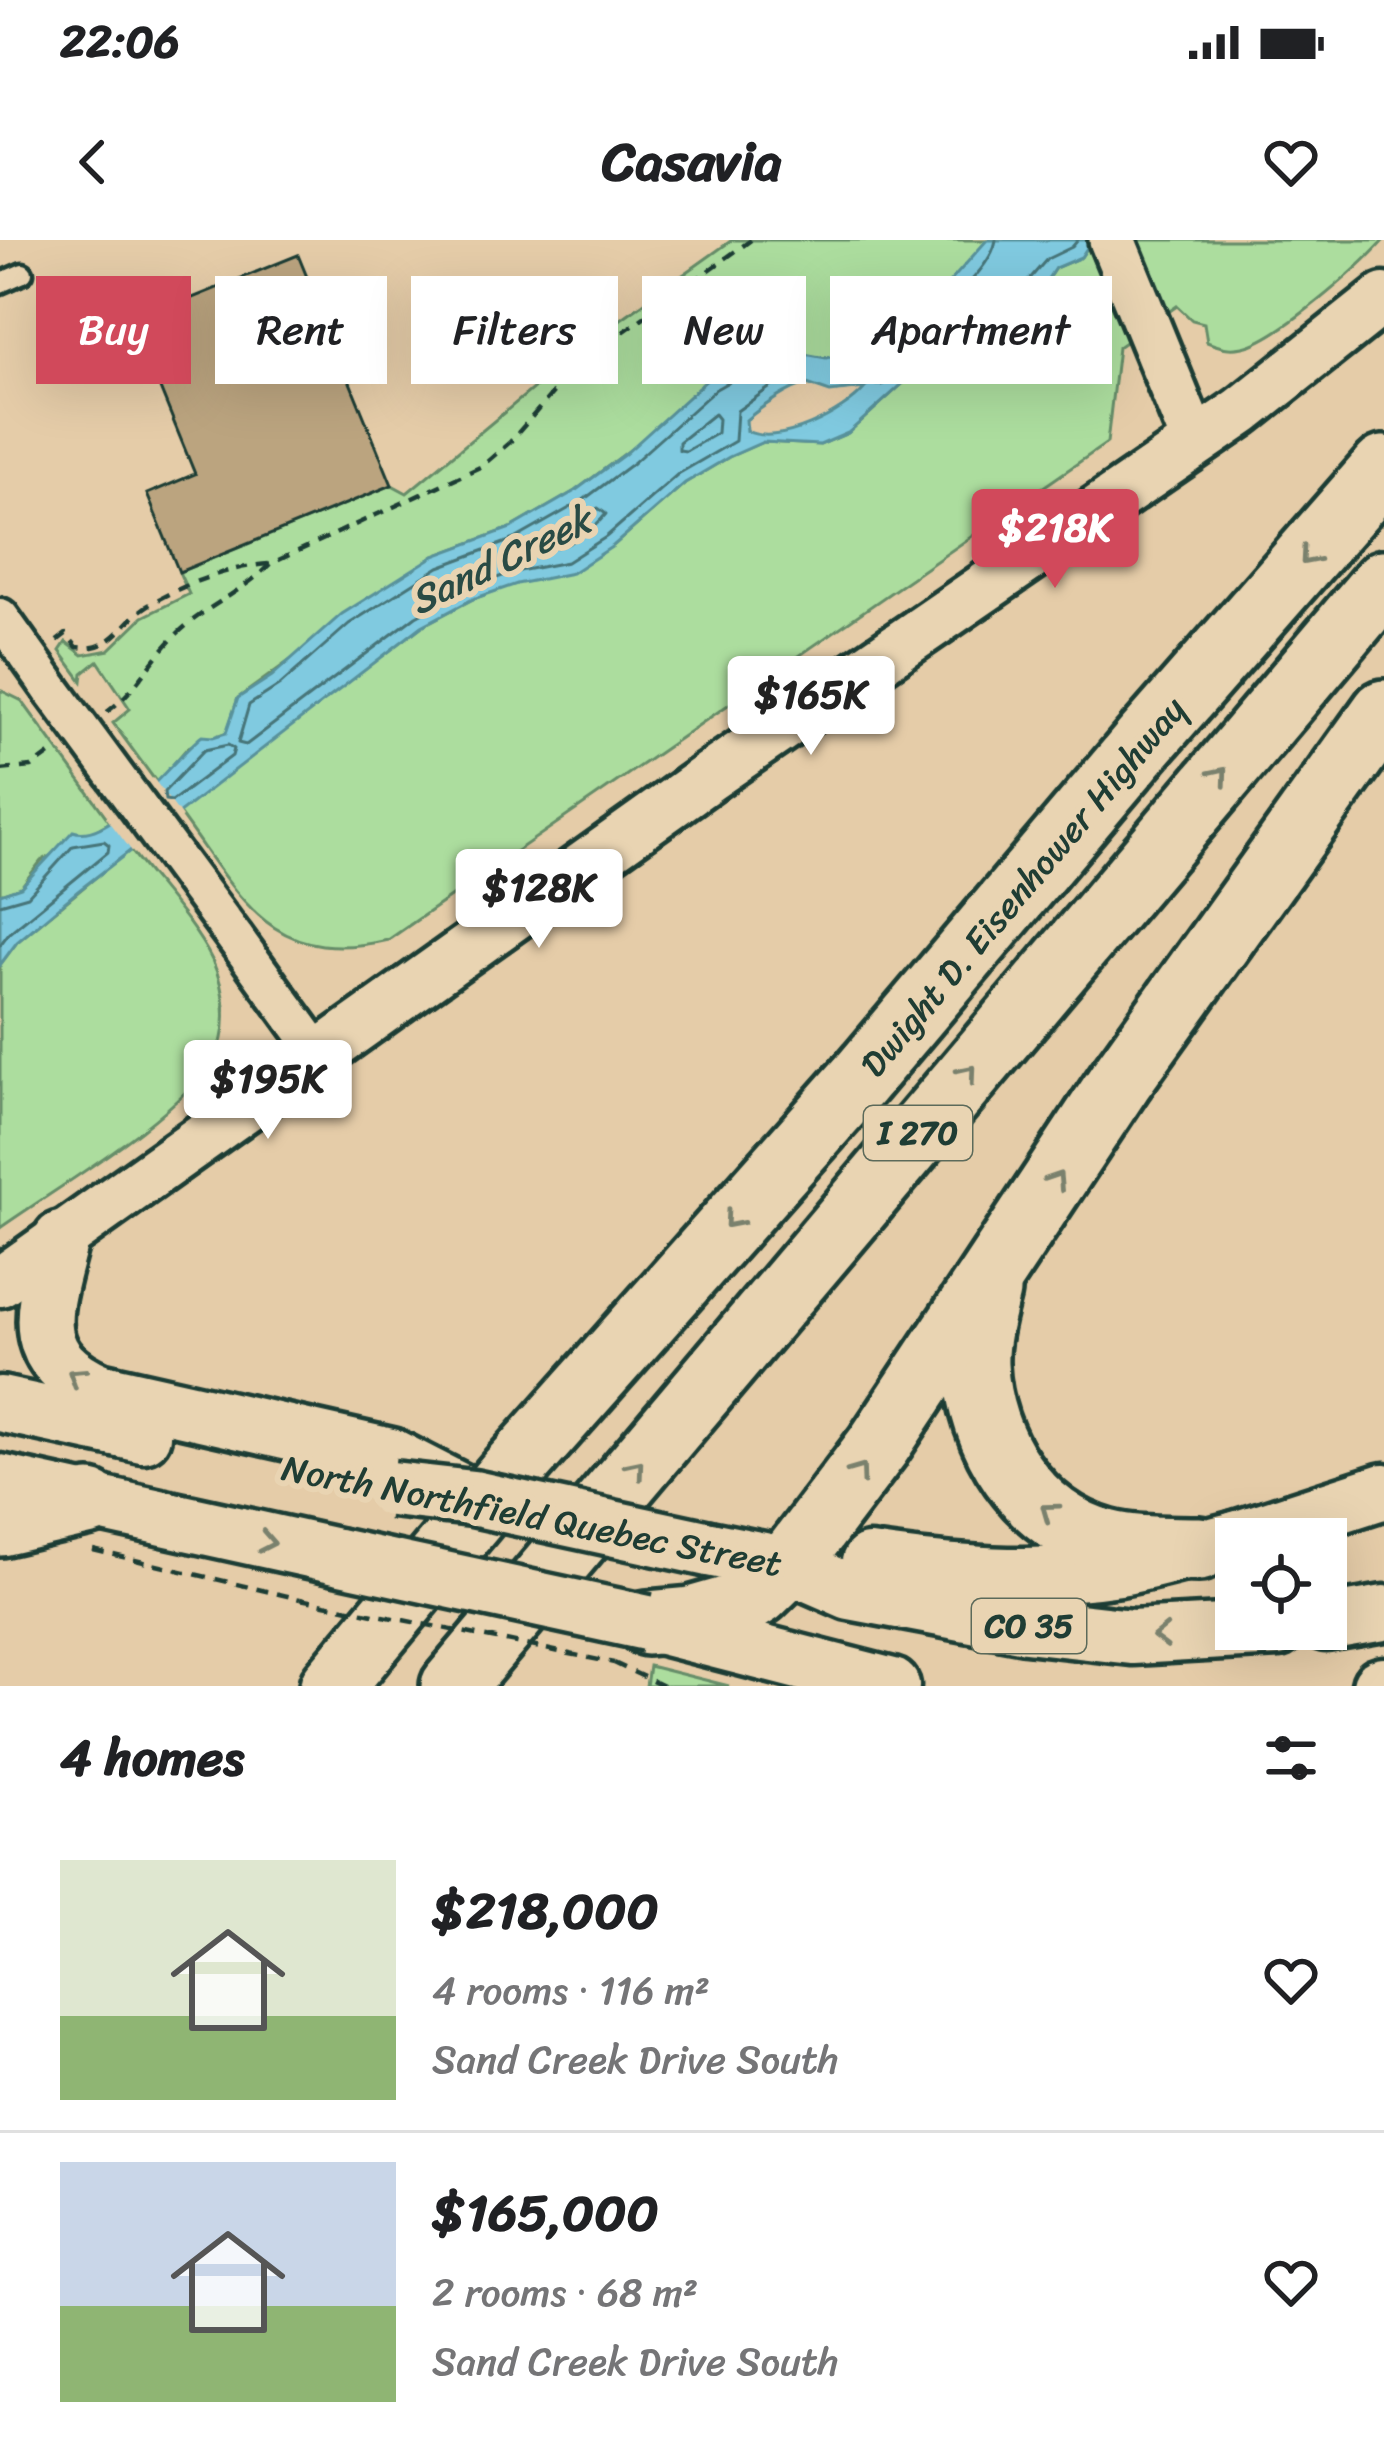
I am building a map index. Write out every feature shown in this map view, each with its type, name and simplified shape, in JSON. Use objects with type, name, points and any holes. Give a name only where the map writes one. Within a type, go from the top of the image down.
[{"type":"highway","name":"Dwight D. Eisenhower Highway","points":[[332,1686],[510,1473],[859,1080],[1384,468]]},
{"type":"highway","name":"I 270","points":[[453,1686],[1384,582]]},
{"type":"highway","points":[[630,1643],[740,1605],[788,1565],[878,1446],[1120,1082],[1384,712]]},
{"type":"highway","points":[[992,1277],[976,1346],[980,1400],[989,1430],[1015,1479],[1052,1515],[1084,1534],[1136,1546],[1215,1542]]},
{"type":"highway","points":[[0,1523],[91,1526]]},
{"type":"main road","points":[[0,1282],[727,764],[1285,380],[1384,298]]},
{"type":"main road","points":[[61,1239],[43,1330],[60,1367],[78,1381],[129,1397],[391,1456],[401,1478]]},
{"type":"main road","name":"North Northfield Quebec Street","points":[[0,1404],[401,1478],[473,1498],[788,1565],[850,1592],[1027,1625],[1132,1637],[1215,1632]]},
{"type":"main road","points":[[0,1482],[91,1526],[337,1556],[630,1643],[892,1686]]},
{"type":"main road","points":[[1298,1518],[1384,1490]]},
{"type":"main road","points":[[788,1565],[856,1561],[982,1575],[1036,1574],[1120,1568],[1215,1544]]},
{"type":"main road","points":[[1347,1619],[1384,1613]]},
{"type":"street","points":[[1112,240],[1196,443]]},
{"type":"street","points":[[3,628],[319,1054]]},
{"type":"lane","points":[[0,283],[23,273]]},
{"type":"path","points":[[55,642],[66,634],[77,646],[100,646],[155,602],[239,567],[270,564],[482,466],[510,442],[576,366],[751,240]]},
{"type":"path","points":[[104,714],[134,689],[179,632],[252,583],[270,564]]},
{"type":"path","points":[[0,770],[32,767],[66,743]]},
{"type":"path","points":[[91,1526],[300,1599],[630,1643],[663,1686]]},
{"type":"green space","points":[[732,240],[987,240],[959,276],[830,276],[830,358],[806,355],[806,276],[681,276]]},
{"type":"green space","points":[[1092,240],[1384,240],[1318,301],[1258,341],[1233,348],[1207,342],[1204,323],[1192,320],[1177,306],[1118,347],[1107,443],[388,940],[347,946],[285,934],[240,896],[178,812],[422,626],[473,599],[613,546],[685,483],[729,457],[763,442],[820,445],[848,433],[902,384],[1112,384],[1112,276],[1050,276],[1055,268],[1081,257]]},
{"type":"green space","points":[[642,304],[642,384],[718,384],[575,491],[511,528],[434,556],[238,698],[227,732],[188,747],[157,783],[113,723],[130,709],[98,661],[83,673],[82,681],[60,651],[66,642],[83,655],[109,650],[143,617],[189,594],[179,572],[392,485],[407,493],[539,384],[618,384],[618,321]]},
{"type":"green space","points":[[0,690],[22,701],[110,822],[41,861],[21,887],[0,894]]},
{"type":"green space","points":[[130,849],[212,960],[224,1009],[219,1047],[196,1081],[146,1127],[0,1228],[0,965],[17,942]]},
{"type":"green space","points":[[649,1666],[729,1686],[646,1686]]},
{"type":"water","points":[[987,240],[1092,240],[1081,257],[1055,268],[1050,276],[955,276]]},
{"type":"water","name":"Sand Creek","points":[[806,354],[830,357],[830,384],[902,384],[848,433],[820,445],[763,442],[729,457],[685,483],[613,546],[572,573],[473,599],[422,626],[78,891],[17,942],[0,965],[0,894],[21,887],[73,831],[88,832],[123,813],[202,736],[226,733],[238,698],[272,676],[342,614],[434,556],[511,528],[575,491],[625,454],[702,384],[806,384]],"holes":[[[807,384],[830,392],[865,388],[842,408],[810,425],[776,435],[747,431],[746,420],[792,389]]]},
{"type":"pier","points":[[153,778],[182,817],[134,854],[106,817]]},
{"type":"building","points":[[298,255],[307,276],[246,276]]},
{"type":"building","points":[[215,289],[215,384],[351,384],[392,485],[179,572],[147,494],[195,474],[158,384],[191,384],[191,298]]}]
